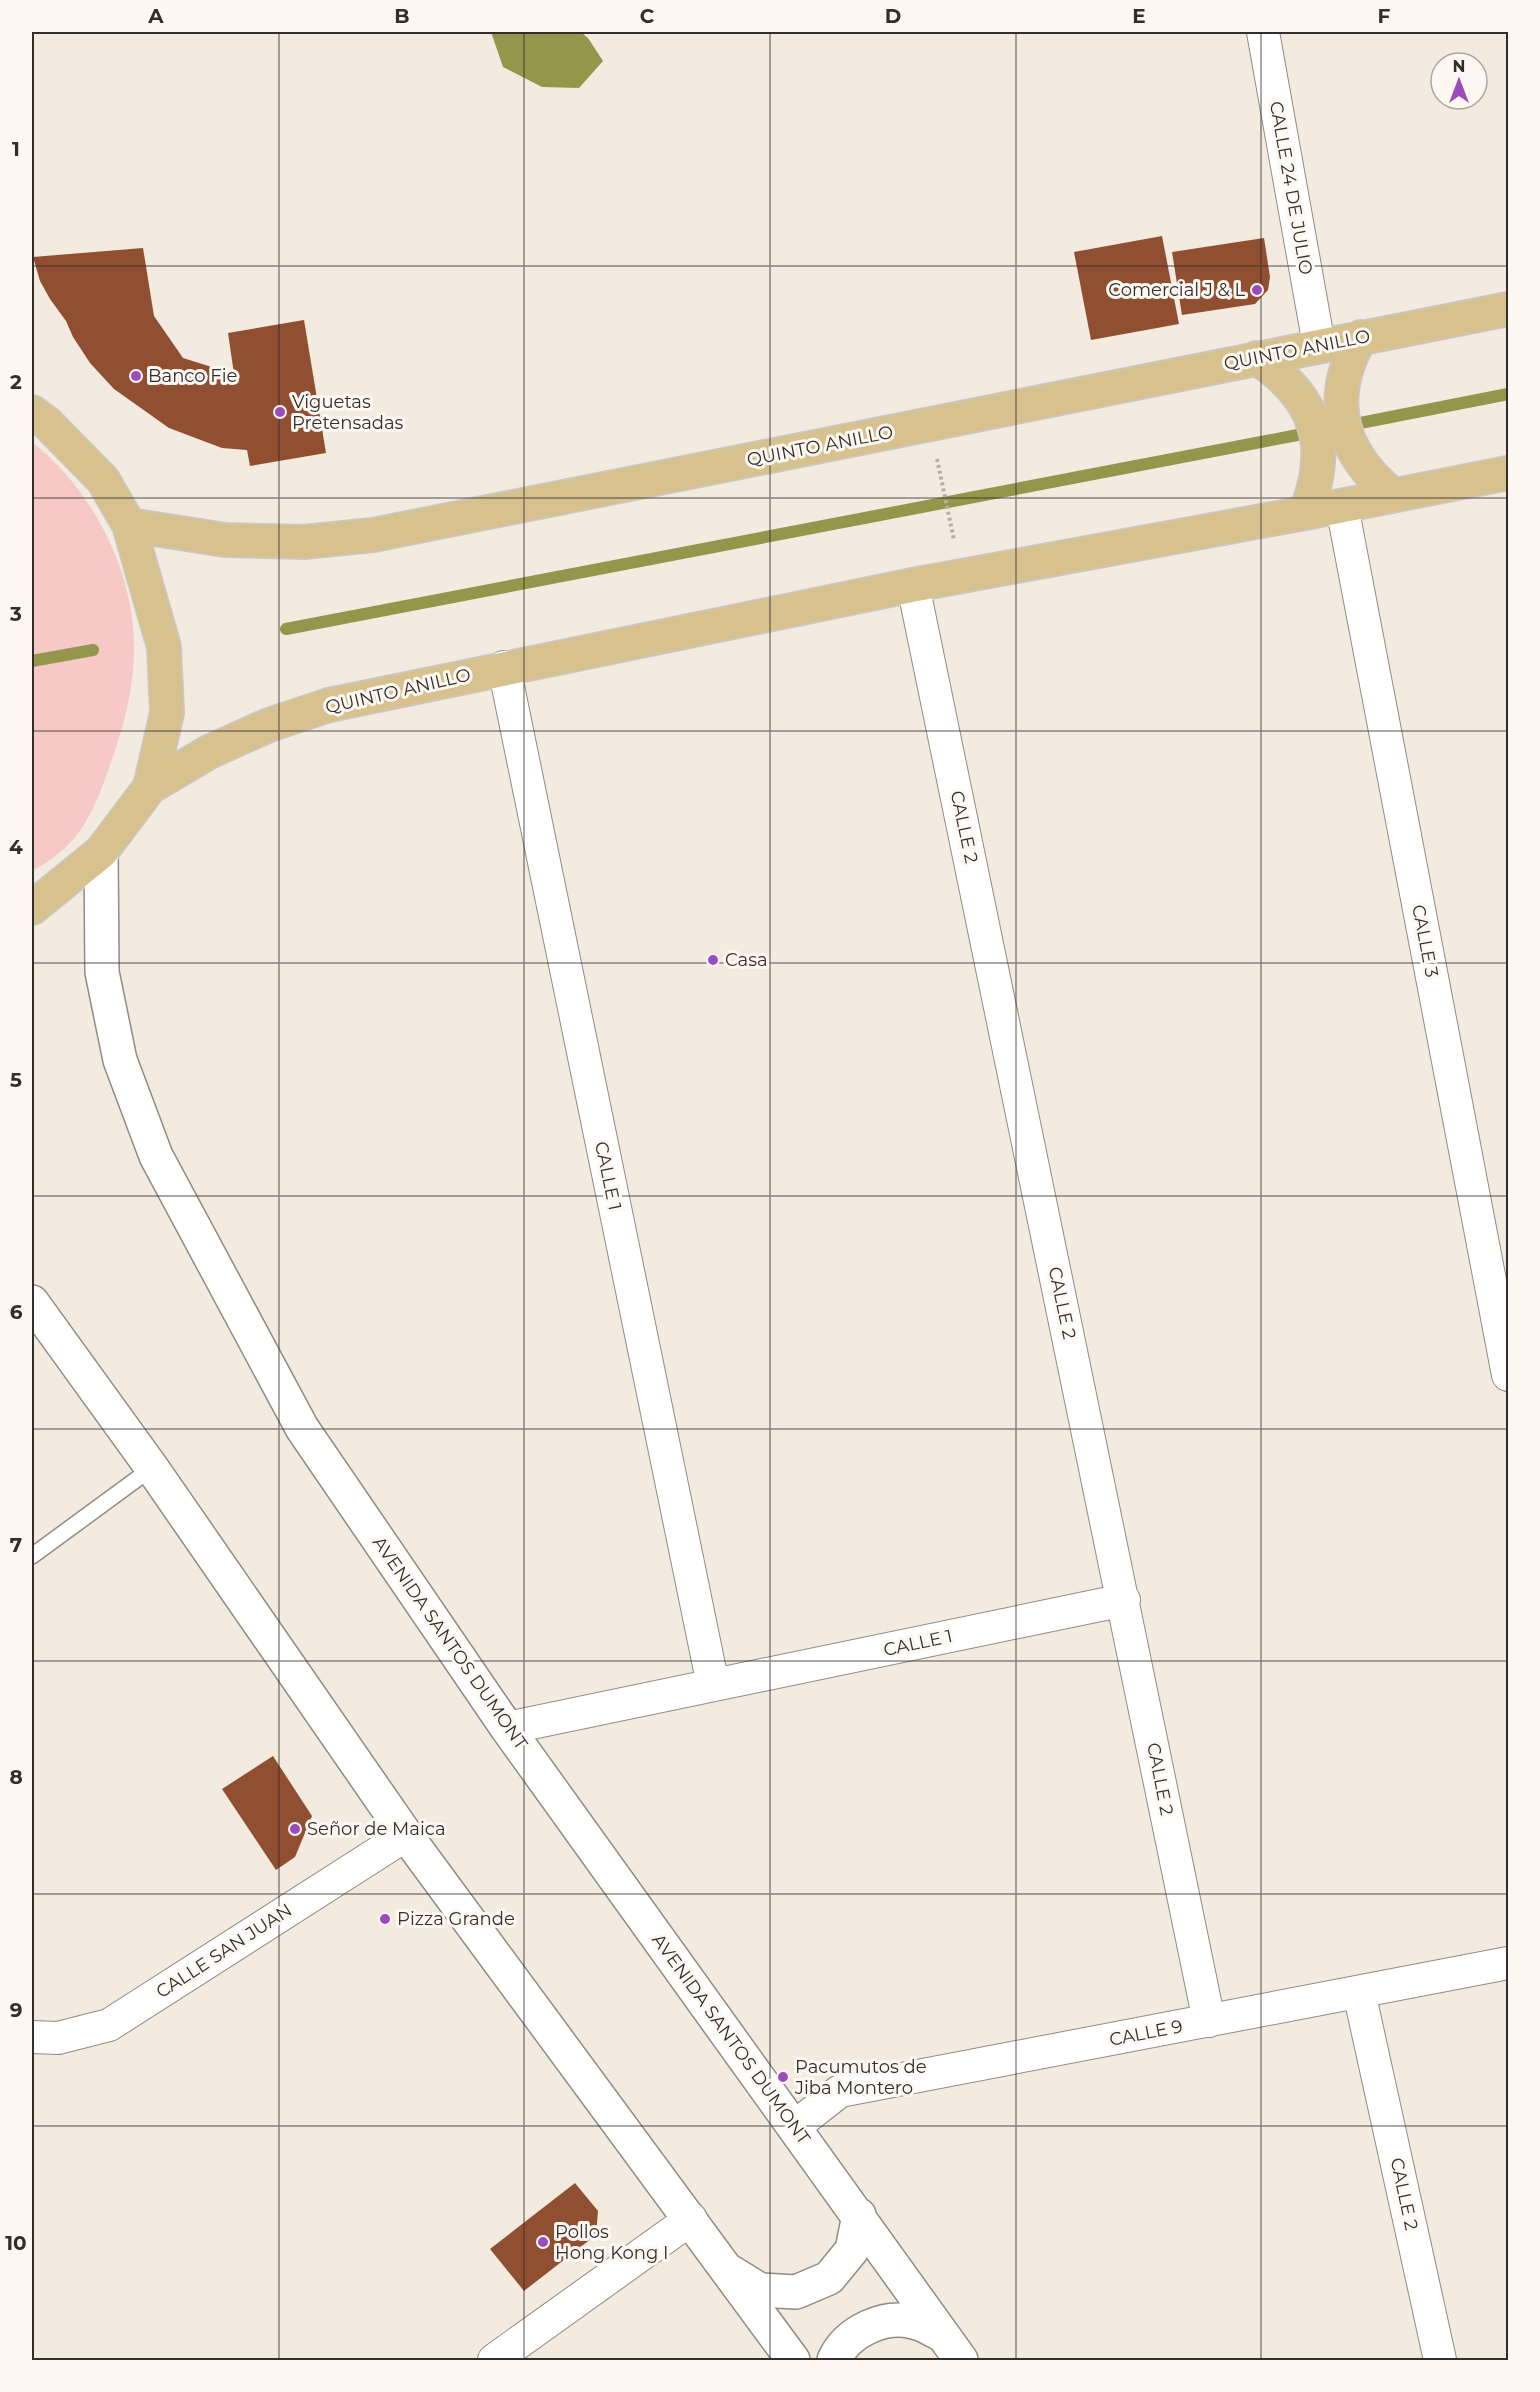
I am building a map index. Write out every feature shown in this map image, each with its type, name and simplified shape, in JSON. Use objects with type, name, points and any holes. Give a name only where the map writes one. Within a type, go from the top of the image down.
[{"type":"main road","name":"QUINTO ANILLO","points":[[129,525],[225,540],[304,542],[373,535],[1509,309]]},
{"type":"main road","points":[[1361,337],[1350,356],[1343,378],[1341,400],[1343,423],[1350,444],[1361,464],[1393,495]]},
{"type":"main road","points":[[1256,358],[1276,370],[1292,386],[1305,405],[1314,425],[1318,448],[1318,470],[1314,492],[1305,513]]},
{"type":"main road","points":[[32,412],[47,423],[103,480],[129,525],[164,647],[167,713],[150,787],[101,852],[32,908]]},
{"type":"main road","name":"QUINTO ANILLO","points":[[150,787],[209,752],[269,725],[329,705],[504,667],[913,585],[1509,473]]},
{"type":"main road","name":"AVENIDA SANTOS DUMONT","points":[[101,852],[102,972],[120,1060],[156,1156],[302,1428],[507,1728],[961,2361]]},
{"type":"main road","points":[[32,1302],[152,1468],[406,1835],[793,2361]]},
{"type":"main road","points":[[729,2271],[760,2290],[796,2292],[829,2278],[852,2250],[858,2215]]},
{"type":"main road","points":[[834,2361],[838,2351],[859,2331],[887,2321],[916,2322],[942,2335]]},
{"type":"street","name":"CALLE 24 DE JULIO","points":[[1263,32],[1320,345]]},
{"type":"street","name":"CALLE 3","points":[[1342,506],[1509,1375]]},
{"type":"street","name":"CALLE 2","points":[[913,585],[1209,2021]]},
{"type":"street","name":"CALLE 1","points":[[504,667],[713,1685]]},
{"type":"street","name":"CALLE 1","points":[[507,1728],[1124,1600]]},
{"type":"street","name":"CALLE SAN JUAN","points":[[32,2037],[58,2038],[109,2025],[406,1835]]},
{"type":"street","name":"CALLE 9","points":[[794,2127],[840,2091],[1509,1963]]},
{"type":"street","name":"CALLE 2","points":[[1359,1992],[1440,2361]]},
{"type":"street","points":[[495,2361],[690,2219]]},
{"type":"lane","points":[[32,1556],[152,1468]]},
{"type":"path","points":[[939,467],[955,547]]},
{"type":"shaded area","points":[[491,32],[581,32],[588,38],[603,61],[579,88],[542,87],[503,67]]},
{"type":"shaded area","points":[[32,442],[56,463],[77,488],[111,544],[130,607],[134,639],[132,684],[127,708],[117,745],[90,815],[73,840],[32,871]]},
{"type":"building","points":[[1162,236],[1179,324],[1091,340],[1074,252]]},
{"type":"building","points":[[1264,238],[1270,277],[1268,290],[1255,304],[1182,315],[1172,252]]},
{"type":"building","points":[[143,248],[154,316],[183,358],[234,374],[228,333],[304,320],[326,453],[250,466],[247,450],[222,448],[169,428],[114,389],[90,363],[40,281],[33,257]]},
{"type":"building","points":[[273,1756],[312,1816],[295,1857],[276,1870],[222,1789]]},
{"type":"building","name":"Pollos Hong Kong I","points":[[575,2183],[598,2211],[596,2235],[524,2291],[490,2249]]},
{"type":"waterway","points":[[1345,426],[1508,394]]},
{"type":"waterway","points":[[286,629],[1313,432]]},
{"type":"waterway","points":[[32,661],[93,650]]},
{"type":"place","name":"Comercial J & L","points":[[1257,290]]},
{"type":"place","name":"Banco Fie","points":[[136,376]]},
{"type":"place","name":"Viguetas Pretensadas","points":[[280,412]]},
{"type":"place","name":"Casa","points":[[713,960]]},
{"type":"place","name":"Señor de Maica","points":[[295,1829]]},
{"type":"place","name":"Pizza Grande","points":[[385,1919]]},
{"type":"place","name":"Pacumutos de Jiba Montero","points":[[783,2077]]},
{"type":"place","name":"Pollos Hong Kong I","points":[[543,2242]]}]
